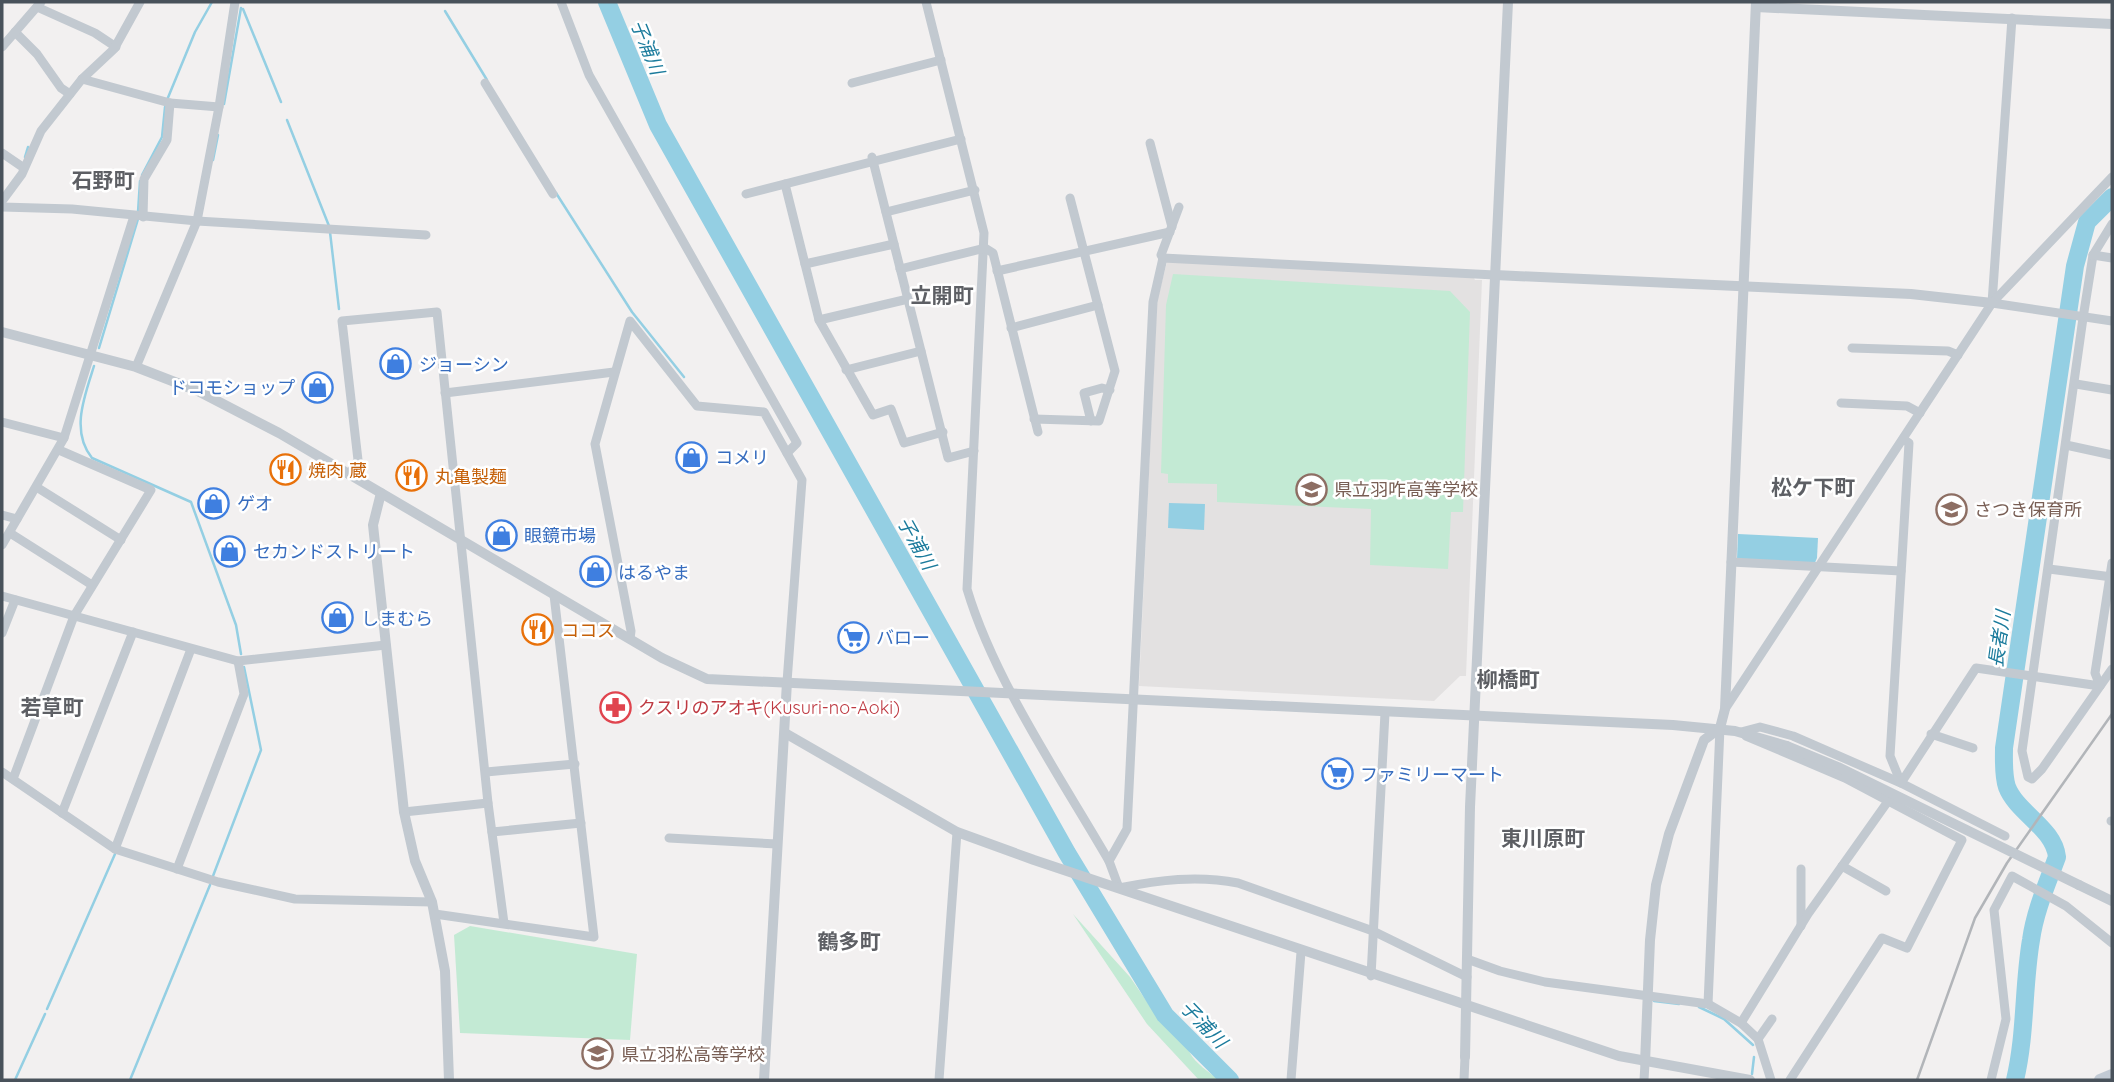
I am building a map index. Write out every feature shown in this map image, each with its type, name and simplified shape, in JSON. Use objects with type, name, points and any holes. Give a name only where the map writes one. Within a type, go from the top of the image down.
[{"type":"main road","points":[[2100,1080],[2112,1074]]},
{"type":"street","points":[[2,201],[24,168],[41,131],[82,79],[116,47],[140,2]]},
{"type":"street","points":[[136,367],[197,221],[219,107],[235,2]]},
{"type":"street","points":[[561,2],[589,75],[797,443],[787,453]]},
{"type":"street","points":[[926,2],[975,190],[985,248],[967,589],[1009,694],[1109,861],[1119,888]]},
{"type":"street","points":[[1464,1080],[1474,716],[1508,2]]},
{"type":"street","points":[[3,43],[39,4],[116,47]]},
{"type":"street","points":[[1708,1004],[1720,728],[1725,709],[1756,4],[2112,23]]},
{"type":"street","points":[[1992,303],[2012,18]]},
{"type":"street","points":[[15,32],[70,94]]},
{"type":"street","points":[[852,83],[941,60]]},
{"type":"street","points":[[82,79],[170,103],[219,107]]},
{"type":"street","points":[[485,83],[553,194]]},
{"type":"street","points":[[2,545],[38,488],[64,438],[90,354],[139,216],[144,179],[167,140],[170,103]]},
{"type":"street","points":[[746,194],[873,159],[961,139]]},
{"type":"street","points":[[1150,143],[1171,229]]},
{"type":"street","points":[[2,153],[24,168]]},
{"type":"street","points":[[873,159],[948,458],[974,451]]},
{"type":"street","points":[[1725,709],[1992,303],[2112,177]]},
{"type":"street","points":[[785,184],[819,320],[873,415],[891,409],[904,443],[943,432]]},
{"type":"street","points":[[886,212],[975,190]]},
{"type":"street","points":[[1034,419],[1099,421],[1115,371],[1070,198]]},
{"type":"street","points":[[1109,861],[1128,829],[1132,699],[1153,302],[1163,258],[1161,255],[1179,206]]},
{"type":"street","points":[[2,207],[72,209],[197,221],[426,235]]},
{"type":"street","points":[[2112,224],[2093,255],[2049,569],[2029,675],[2022,751],[2025,771],[2032,779],[2112,669]]},
{"type":"street","points":[[997,271],[1171,229]]},
{"type":"street","points":[[805,264],[894,244]]},
{"type":"street","points":[[900,269],[985,248],[993,253],[1038,432]]},
{"type":"street","points":[[2093,255],[2112,258]]},
{"type":"street","points":[[1163,258],[1937,296],[2112,321]]},
{"type":"street","points":[[819,320],[908,299]]},
{"type":"street","points":[[1011,328],[1098,305]]},
{"type":"street","points":[[349,475],[358,460],[342,321],[437,312],[488,803],[504,923]]},
{"type":"street","points":[[630,639],[631,631],[595,444],[630,321],[697,406],[764,412],[802,480],[787,682],[764,1080]]},
{"type":"street","points":[[2,332],[136,367],[198,391],[279,433],[677,666],[707,679],[1720,728],[1787,746],[1838,766],[2112,901]]},
{"type":"street","points":[[1852,348],[1948,351],[1958,355]]},
{"type":"street","points":[[846,370],[921,351]]},
{"type":"street","points":[[445,393],[614,372]]},
{"type":"street","points":[[2076,384],[2112,390]]},
{"type":"street","points":[[1091,421],[1084,393],[1102,388],[1110,390]]},
{"type":"street","points":[[1841,403],[1907,406],[1920,413]]},
{"type":"street","points":[[2,422],[64,438]]},
{"type":"street","points":[[1901,783],[1890,756],[1909,443],[1903,439]]},
{"type":"street","points":[[2066,445],[2112,455]]},
{"type":"street","points":[[13,779],[74,617],[151,491],[58,450]]},
{"type":"street","points":[[38,488],[121,540]]},
{"type":"street","points":[[381,493],[373,525],[404,812],[415,861],[432,902],[445,971],[449,1080]]},
{"type":"street","points":[[2,515],[17,519]]},
{"type":"street","points":[[9,533],[92,584]]},
{"type":"street","points":[[1731,562],[1901,571]]},
{"type":"street","points":[[2100,686],[2095,673],[2112,563]]},
{"type":"street","points":[[2049,569],[2111,577]]},
{"type":"street","points":[[435,915],[594,937],[554,595]]},
{"type":"street","points":[[2,596],[238,661],[386,645]]},
{"type":"street","points":[[2,633],[15,600]]},
{"type":"street","points":[[62,813],[133,632]]},
{"type":"street","points":[[115,849],[191,649]]},
{"type":"street","points":[[177,869],[244,694],[238,661]]},
{"type":"street","points":[[1741,1023],[1801,926],[1901,783],[1976,668],[2100,686]]},
{"type":"street","points":[[1371,976],[1385,713]]},
{"type":"street","points":[[1741,732],[1760,727],[1793,736],[1901,783],[2005,836]]},
{"type":"street","points":[[1644,1080],[1653,912],[1668,834],[1704,740],[1720,728]]},
{"type":"street","points":[[1741,732],[1756,743],[1814,764],[1962,840]]},
{"type":"street","points":[[785,733],[957,831],[1034,860],[1371,976],[1645,1063],[1718,1078],[1750,1080]]},
{"type":"street","points":[[1931,734],[1973,748]]},
{"type":"street","points":[[486,772],[575,764]]},
{"type":"street","points":[[2,772],[115,849],[218,882],[295,899],[432,902]]},
{"type":"street","points":[[404,812],[488,803]]},
{"type":"street","points":[[1790,1080],[1882,938],[1907,948],[1973,820]]},
{"type":"street","points":[[492,832],[581,823]]},
{"type":"street","points":[[939,1080],[957,831]]},
{"type":"street","points":[[668,838],[777,844]]},
{"type":"street","points":[[1842,866],[1886,891]]},
{"type":"street","points":[[1801,869],[1801,926]]},
{"type":"street","points":[[1991,1080],[2006,1018],[1994,910],[2012,877],[2055,899],[2112,943]]},
{"type":"street","points":[[1119,888],[1171,878],[1217,879],[1238,883],[1373,931],[1466,977]]},
{"type":"street","points":[[1290,1080],[1301,952]]},
{"type":"street","points":[[1467,959],[1500,971],[1545,982],[1708,1004],[1741,1023],[1758,1039],[1771,1080]]},
{"type":"street","points":[[1758,1039],[1772,1019]]},
{"type":"shaded area","name":"県立羽咋高等学校","points":[[1167,262],[1473,276],[1475,280],[1482,280],[1466,676],[1460,676],[1434,701],[1139,686],[1157,301]]},
{"type":"green space","points":[[1173,274],[1450,291],[1470,312],[1463,512],[1451,512],[1448,569],[1370,565],[1371,509],[1217,502],[1217,484],[1168,483],[1168,474],[1161,473],[1166,305]]},
{"type":"green space","points":[[1073,914],[1130,977],[1160,1021],[1174,1030],[1192,1057],[1219,1080],[1199,1080],[1147,1024]]},
{"type":"green space","points":[[470,926],[637,954],[630,1040],[460,1033],[454,935]]},
{"type":"water","points":[[1169,503],[1205,504],[1204,530],[1168,528]]},
{"type":"water","points":[[1738,534],[1818,538],[1817,558],[1814,565],[1737,559]]},
{"type":"waterway","points":[[167,100],[195,32],[212,2]]},
{"type":"waterway","name":"子浦川","points":[[607,2],[658,125],[1067,853],[1165,1015],[1230,1080]]},
{"type":"waterway","points":[[224,104],[241,8]]},
{"type":"waterway","points":[[243,9],[281,102]]},
{"type":"waterway","points":[[445,11],[487,80]]},
{"type":"waterway","points":[[142,175],[162,137],[165,107]]},
{"type":"waterway","points":[[287,120],[329,226]]},
{"type":"waterway","points":[[213,160],[218,135]]},
{"type":"waterway","points":[[25,157],[28,147]]},
{"type":"waterway","points":[[138,212],[140,181]]},
{"type":"waterway","points":[[556,193],[632,312],[684,377]]},
{"type":"waterway","name":"長者川","points":[[2015,1080],[2033,929],[2057,857],[2049,837],[2019,805],[2007,787],[2004,748],[2075,266],[2087,222],[2112,197]]},
{"type":"waterway","points":[[99,348],[138,219]]},
{"type":"waterway","points":[[330,232],[339,309]]},
{"type":"waterway","points":[[94,366],[81,413],[85,447],[92,458],[191,502],[236,625],[241,654]]},
{"type":"waterway","points":[[213,876],[261,750],[244,667]]},
{"type":"waterway","points":[[47,1009],[115,854]]},
{"type":"waterway","points":[[130,1080],[210,885]]},
{"type":"waterway","points":[[1654,1001],[1679,1004]]},
{"type":"waterway","points":[[1699,1007],[1724,1019],[1753,1045]]},
{"type":"waterway","points":[[15,1080],[45,1014]]},
{"type":"waterway","points":[[1752,1074],[1754,1057]]},
{"type":"railway","points":[[1917,1080],[1975,918],[2007,863],[2112,714]]},
{"type":"place","name":"ジョーシン","points":[[396,364]]},
{"type":"place","name":"ドコモショップ","points":[[318,387]]},
{"type":"place","name":"コメリ","points":[[692,457]]},
{"type":"place","name":"焼肉 蔵","points":[[285,470]]},
{"type":"place","name":"丸亀製麺","points":[[412,476]]},
{"type":"place","name":"県立羽咋高等学校","points":[[1311,489]]},
{"type":"place","name":"ゲオ","points":[[214,503]]},
{"type":"place","name":"さつき保育所","points":[[1951,509]]},
{"type":"place","name":"眼鏡市場","points":[[501,535]]},
{"type":"place","name":"セカンドストリート","points":[[230,551]]},
{"type":"place","name":"はるやま","points":[[595,572]]},
{"type":"place","name":"しまむら","points":[[338,618]]},
{"type":"place","name":"ココス","points":[[538,630]]},
{"type":"place","name":"バロー","points":[[853,637]]},
{"type":"place","name":"クスリのアオキ(Kusuri-no-Aoki)","points":[[615,707]]},
{"type":"place","name":"ファミリーマート","points":[[1337,774]]},
{"type":"place","name":"県立羽松高等学校","points":[[598,1054]]},
{"type":"district","name":"石野町","points":[[103,180]]},
{"type":"district","name":"立開町","points":[[942,295]]},
{"type":"district","name":"松ケ下町","points":[[1813,487]]},
{"type":"district","name":"柳橋町","points":[[1508,679]]},
{"type":"district","name":"若草町","points":[[52,707]]},
{"type":"district","name":"東川原町","points":[[1543,838]]},
{"type":"district","name":"鶴多町","points":[[849,941]]}]
